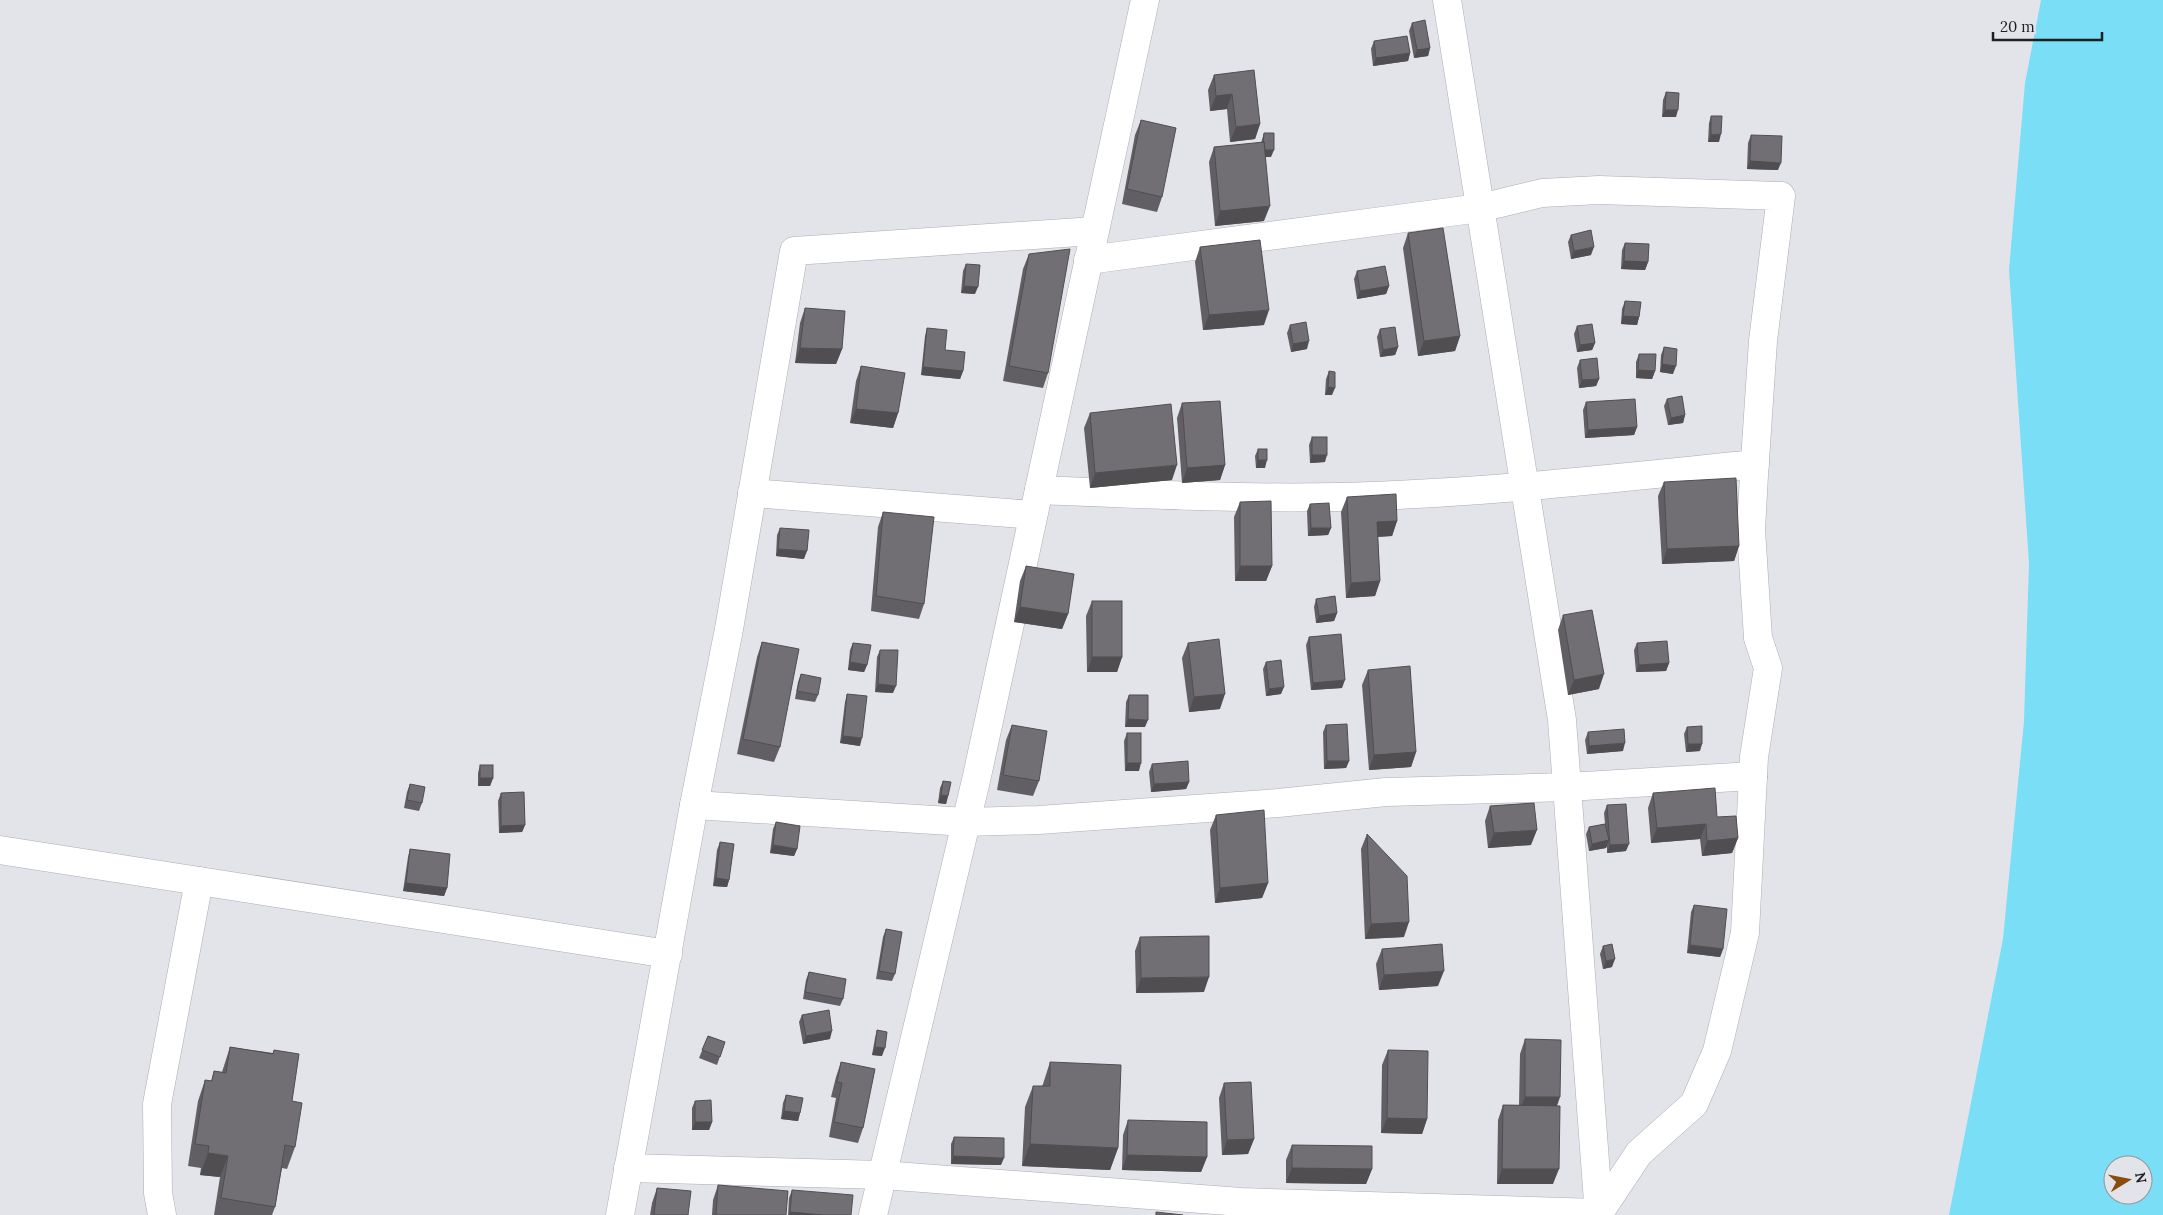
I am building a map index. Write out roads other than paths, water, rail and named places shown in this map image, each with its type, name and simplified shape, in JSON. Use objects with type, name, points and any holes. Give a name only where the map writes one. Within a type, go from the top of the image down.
[{"type":"street","points":[[873,1215],[966,822],[1144,0]]},
{"type":"street","points":[[1447,0],[1562,720],[1599,1214]]},
{"type":"street","points":[[1088,260],[1480,208],[1542,193],[1599,190],[1781,196],[1763,341],[1755,464],[1752,530],[1756,608],[1758,638],[1768,668],[1753,776],[1745,933],[1717,1051],[1694,1104],[1639,1153],[1599,1214]]},
{"type":"street","points":[[620,1215],[694,805],[729,628],[794,251],[1094,231]]},
{"type":"street","points":[[752,493],[1036,503],[1339,497],[1525,487],[1755,464]]},
{"type":"street","points":[[694,805],[966,822],[1049,820],[1278,803],[1386,792],[1567,787],[1753,776]]},
{"type":"street","points":[[0,850],[668,954]]},
{"type":"street","points":[[162,1215],[158,1193],[157,1104],[199,881]]},
{"type":"street","points":[[628,1168],[882,1175],[1241,1202],[1432,1212],[1599,1214]]},
{"type":"water","points":[[2041,0],[2163,0],[2163,1215],[1949,1215],[2003,939],[2024,721],[2029,563],[2009,270],[2025,83]]}]
